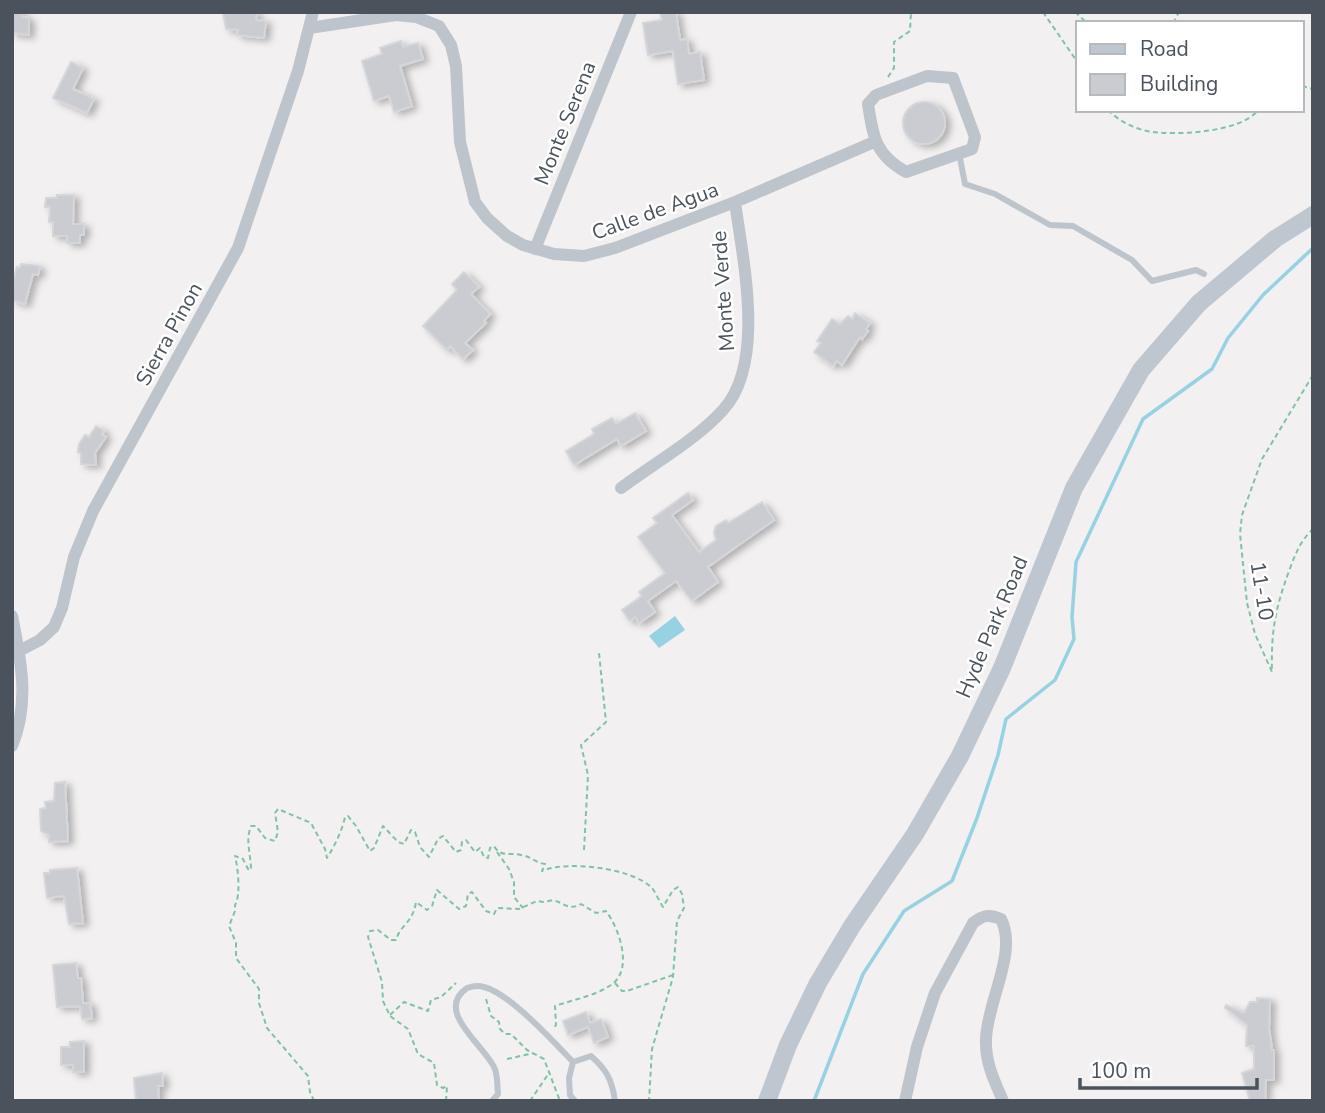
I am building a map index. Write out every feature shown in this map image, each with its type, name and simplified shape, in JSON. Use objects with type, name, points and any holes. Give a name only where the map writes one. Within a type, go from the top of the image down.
[{"type":"main road","name":"Hyde Park Road","points":[[767,1101],[792,1036],[825,971],[919,828],[960,756],[1002,668],[1074,488],[1141,370],[1199,303],[1275,239],[1313,215]]},
{"type":"street","name":"Sierra Pinon","points":[[19,651],[40,640],[54,626],[62,608],[74,557],[93,511],[239,248],[298,71],[313,12]]},
{"type":"street","name":"Monte Serena","points":[[535,249],[631,12]]},
{"type":"street","name":"Calle de Agua","points":[[309,28],[396,15],[416,17],[439,26],[451,45],[456,66],[460,142],[475,202],[499,230],[535,249],[574,256],[605,252],[735,202],[874,142]]},
{"type":"street","points":[[927,76],[953,78],[975,137],[972,149],[906,172],[892,164],[874,142],[868,104],[876,95],[927,76]]},
{"type":"street","name":"Monte Verde","points":[[621,488],[708,424],[727,405],[741,381],[747,359],[748,331],[735,202]]},
{"type":"street","points":[[12,616],[19,651],[24,707],[12,746]]},
{"type":"street","points":[[905,1101],[917,1047],[934,993],[973,923],[981,916],[991,915],[1001,919],[1007,930],[1006,949],[990,1010],[986,1038],[988,1066],[1003,1101]]},
{"type":"lane","points":[[958,153],[965,184],[995,194],[1050,225],[1073,226],[1132,260],[1152,281],[1196,270],[1204,274]]},
{"type":"lane","points":[[492,1101],[498,1094],[495,1068],[457,1018],[458,996],[467,988],[485,987],[500,995],[546,1034],[573,1062]]},
{"type":"lane","points":[[573,1062],[591,1056],[600,1064],[612,1083],[615,1101]]},
{"type":"lane","points":[[573,1062],[569,1078],[570,1095],[575,1101]]},
{"type":"path","points":[[876,95],[894,68],[894,42],[910,31],[911,12]]},
{"type":"path","points":[[1043,12],[1076,60]]},
{"type":"path","points":[[1110,112],[1121,121],[1145,131],[1166,133],[1223,129],[1245,122],[1256,112]]},
{"type":"path","name":"11-10","points":[[1313,375],[1262,459],[1242,515],[1240,534],[1247,603],[1255,634],[1262,644],[1272,672],[1272,639],[1277,603],[1298,548],[1313,529]]},
{"type":"path","points":[[584,850],[588,775],[581,745],[606,722],[598,653]]},
{"type":"path","points":[[314,1101],[308,1076],[267,1028],[259,1003],[257,985],[236,958],[236,943],[229,926],[239,900],[235,856],[243,859],[251,870],[247,841],[251,826],[256,826],[265,838],[275,841],[278,832],[276,810],[311,823],[327,858],[342,830],[345,817],[348,816],[370,851],[374,848],[383,826],[398,842],[404,844],[411,830],[415,832],[419,847],[429,857],[440,836],[445,838],[456,852],[461,850],[461,842],[466,840],[475,852],[480,848],[484,857],[490,857],[491,846],[505,855],[522,855],[545,864],[542,871],[550,867],[580,865],[632,876],[651,887],[663,907],[673,890],[678,887],[684,908],[677,921],[673,975],[652,1049],[649,1101]]},
{"type":"path","points":[[497,851],[514,882],[514,897],[523,908]]},
{"type":"path","points":[[446,1101],[447,1086],[443,1088],[437,1085],[434,1063],[418,1054],[408,1029],[390,1016],[383,1001],[382,982],[368,937],[370,931],[377,930],[391,940],[396,940],[398,932],[410,922],[416,902],[427,910],[432,906],[437,890],[459,909],[466,906],[468,894],[472,892],[489,913],[494,914],[497,908],[519,909],[537,901],[553,900],[565,906],[575,907],[581,904],[596,913],[606,911],[620,940],[622,951],[619,979],[610,986],[555,1006],[556,1025]]},
{"type":"path","points":[[614,983],[622,991],[627,991],[673,975]]},
{"type":"path","points":[[390,1016],[404,1002],[428,1011],[431,1000],[441,998],[456,983]]},
{"type":"path","points":[[467,988],[483,992],[491,1016],[499,1022],[500,1029],[505,1034],[511,1034],[519,1044],[544,1059],[560,1101]]},
{"type":"path","points":[[508,1059],[534,1053]]},
{"type":"path","points":[[530,1101],[550,1072]]},
{"type":"water","points":[[675,616],[685,630],[659,648],[649,636]]},
{"type":"building","points":[[12,12],[22,12],[22,17],[29,18],[29,35],[12,33]]},
{"type":"building","points":[[257,12],[256,20],[266,21],[264,38],[237,35],[238,30],[226,29],[223,13]]},
{"type":"building","points":[[660,12],[676,12],[680,40],[687,39],[689,54],[700,52],[704,80],[678,84],[673,51],[648,55],[643,23],[662,20]]},
{"type":"building","points":[[401,41],[403,47],[418,43],[423,59],[400,66],[412,106],[394,112],[389,96],[374,101],[362,61],[382,54],[380,48]]},
{"type":"building","points":[[71,62],[83,68],[73,89],[94,99],[87,113],[53,98]]},
{"type":"building","points":[[924,102],[939,108],[945,123],[939,138],[924,144],[909,138],[903,123],[909,108]]},
{"type":"building","points":[[57,195],[74,195],[73,224],[84,224],[84,235],[80,235],[80,243],[67,243],[67,236],[53,236],[53,222],[49,222],[50,207],[45,207],[46,198],[57,198]]},
{"type":"building","points":[[21,264],[40,266],[38,275],[33,274],[25,304],[12,300],[12,284],[17,267],[20,268]]},
{"type":"building","points":[[464,272],[479,287],[471,294],[490,314],[484,321],[486,323],[465,343],[473,350],[463,359],[450,346],[447,350],[423,326],[457,290],[452,284]]},
{"type":"building","points":[[855,313],[870,323],[866,329],[868,331],[862,339],[860,337],[842,365],[837,361],[833,366],[814,352],[821,343],[817,341],[832,319],[840,324],[848,316],[852,319]]},
{"type":"building","points":[[635,413],[646,431],[621,446],[617,439],[574,465],[566,451],[594,434],[592,429],[612,418],[616,424]]},
{"type":"building","points":[[96,426],[104,431],[102,434],[106,437],[95,453],[96,465],[81,464],[79,444],[85,435],[89,437]]},
{"type":"building","points":[[688,493],[693,500],[672,515],[699,552],[716,540],[716,526],[726,520],[728,523],[762,502],[774,520],[708,567],[718,582],[692,601],[676,581],[648,601],[655,612],[639,623],[635,617],[630,621],[622,610],[642,596],[639,592],[665,573],[638,537],[657,523],[653,518]]},
{"type":"building","points":[[65,782],[68,841],[49,842],[49,835],[41,831],[40,809],[46,808],[45,802],[54,801],[55,783]]},
{"type":"building","points":[[77,868],[83,923],[69,924],[64,896],[47,898],[44,873]]},
{"type":"building","points":[[76,963],[78,978],[81,978],[83,1003],[90,1003],[92,1018],[82,1019],[80,1006],[57,1007],[53,965]]},
{"type":"building","points":[[1257,998],[1270,999],[1269,1028],[1274,1050],[1274,1080],[1266,1080],[1265,1101],[1250,1101],[1242,1073],[1254,1069],[1254,1046],[1246,1046],[1247,1025],[1225,1008],[1226,1005],[1244,1013],[1250,1002],[1257,1002]]},
{"type":"building","points":[[586,1012],[590,1023],[601,1019],[608,1037],[594,1043],[588,1027],[568,1035],[563,1021]]},
{"type":"building","points":[[84,1041],[84,1072],[73,1072],[73,1065],[61,1065],[61,1047],[70,1047],[70,1042]]},
{"type":"building","points":[[162,1073],[163,1086],[158,1086],[159,1101],[136,1101],[134,1078]]},
{"type":"waterway","points":[[814,1101],[863,974],[904,911],[952,881],[977,818],[998,755],[1006,719],[1055,680],[1074,639],[1072,617],[1076,562],[1143,419],[1212,369],[1228,338],[1263,295],[1313,248]]}]
